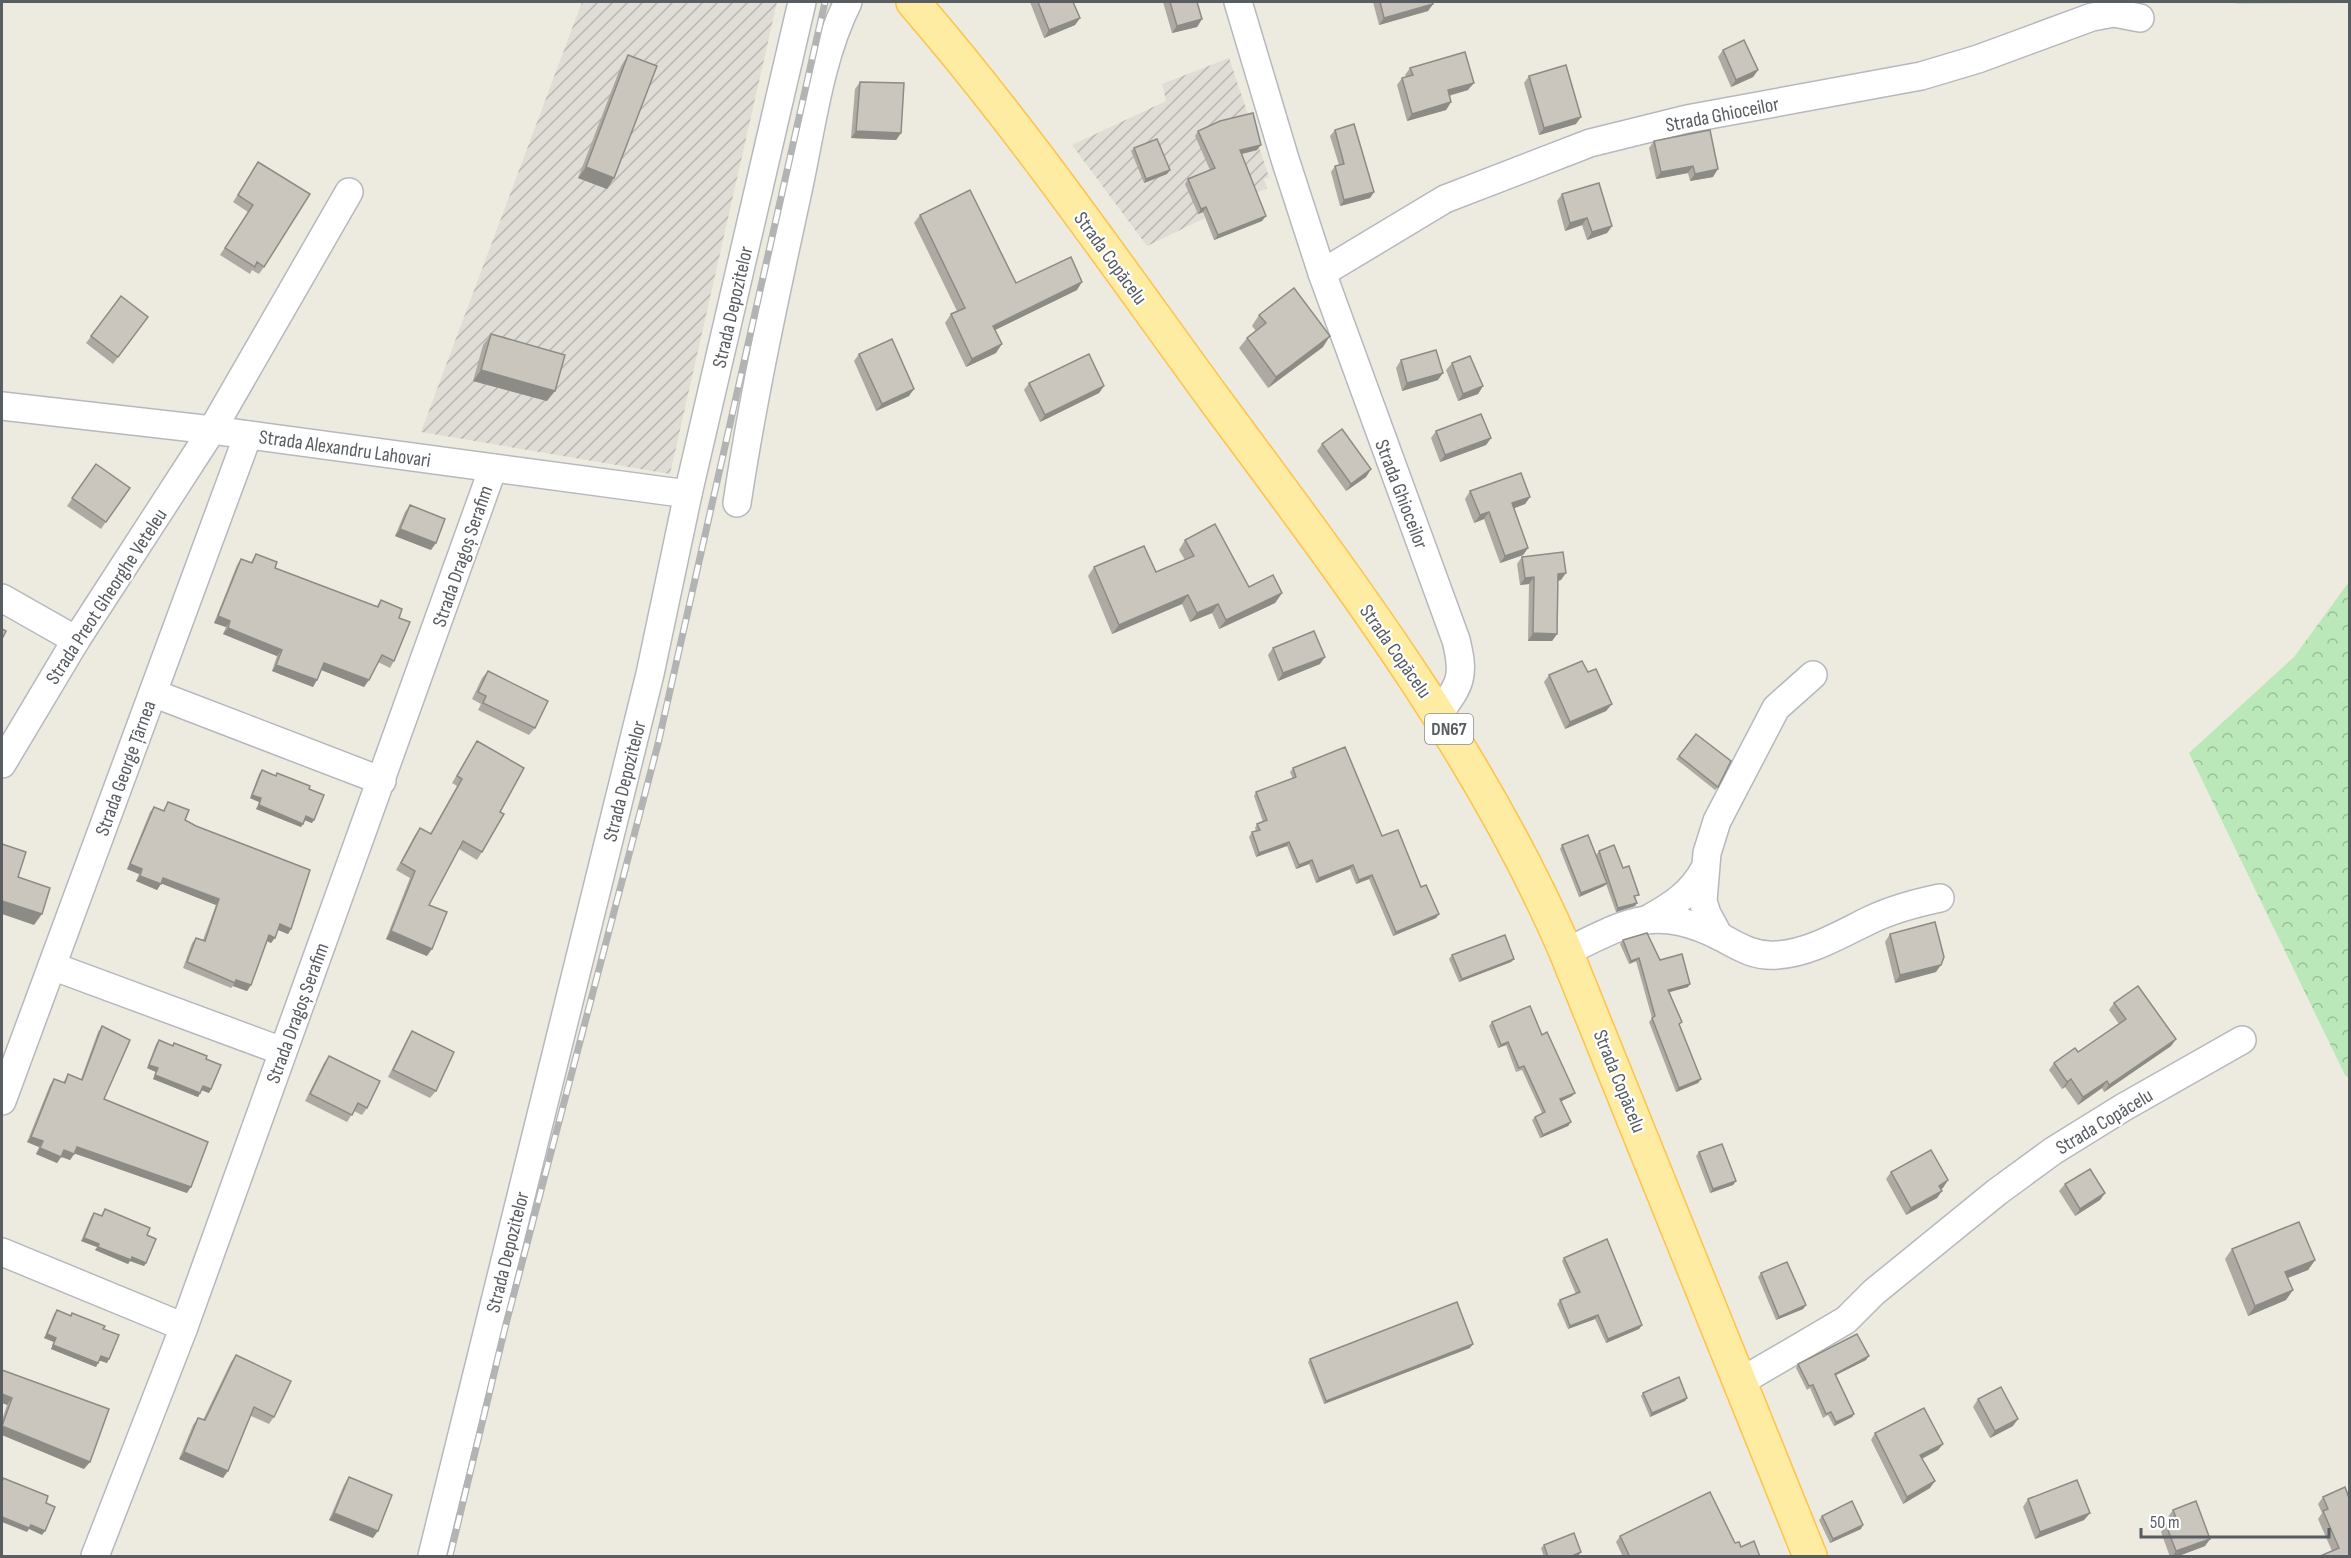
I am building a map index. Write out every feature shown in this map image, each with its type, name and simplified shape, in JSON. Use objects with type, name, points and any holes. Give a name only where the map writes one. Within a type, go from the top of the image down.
[{"type":"main road","name":"Strada Copăcelu","points":[[913,2],[1072,204],[1307,522],[1439,713],[1474,769],[1510,835],[1566,952],[1810,1557]]},
{"type":"street","name":"Strada Depozitelor","points":[[432,1557],[650,674],[688,494],[802,2]]},
{"type":"street","points":[[737,503],[759,369],[823,73],[837,23],[848,2]]},
{"type":"street","name":"Strada Ghioceilor","points":[[1238,2],[1322,273],[1456,640],[1462,665],[1459,683],[1439,713]]},
{"type":"street","name":"Strada Ghioceilor","points":[[1322,273],[1444,199],[1590,143],[1687,119],[1921,76],[1978,59],[2092,16],[2114,13],[2140,18]]},
{"type":"street","name":"Strada Preot Gheorghe Veteleu","points":[[2,764],[76,640],[212,430],[349,192]]},
{"type":"street","name":"Strada Alexandru Lahovari","points":[[2,406],[212,430],[688,494]]},
{"type":"street","name":"Strada George Țârnea","points":[[2,1101],[248,435]]},
{"type":"street","name":"Strada Dragoș Serafim","points":[[95,1557],[184,1327],[493,468]]},
{"type":"street","points":[[2,598],[76,640]]},
{"type":"street","points":[[1719,936],[1703,901],[1706,868],[1717,821],[1769,720],[1790,694],[1813,675]]},
{"type":"street","points":[[153,693],[382,781]]},
{"type":"street","points":[[1648,919],[1672,906],[1688,892],[1706,868]]},
{"type":"street","points":[[1566,952],[1620,926],[1648,919],[1667,919],[1696,926],[1759,955],[1778,955],[1801,951],[1894,910],[1940,898]]},
{"type":"street","points":[[52,966],[282,1051]]},
{"type":"street","name":"Strada Copăcelu","points":[[1740,1382],[1846,1320],[1874,1292],[1997,1192],[2053,1151],[2124,1107],[2242,1040]]},
{"type":"street","points":[[2,1252],[184,1327]]},
{"type":"shaded area","points":[[582,2],[777,2],[670,474],[421,432]]},
{"type":"shaded area","points":[[1229,58],[1269,177],[1264,179],[1267,188],[1147,246],[1072,145],[1166,101],[1162,84]]},
{"type":"green space","points":[[2227,2],[2349,2],[2350,3],[2238,4]]},
{"type":"green space","points":[[2349,582],[2349,1078],[2345,1075],[2189,753],[2294,657]]},
{"type":"building","points":[[1038,2],[1073,2],[1080,18],[1049,30]]},
{"type":"building","points":[[1170,2],[1197,2],[1202,19],[1177,26]]},
{"type":"building","points":[[1380,2],[1432,2],[1433,4],[1384,18]]},
{"type":"building","points":[[1744,40],[1758,70],[1736,80],[1723,50]]},
{"type":"building","points":[[1465,52],[1474,83],[1448,90],[1451,102],[1412,114],[1402,78],[1413,75],[1410,68]]},
{"type":"building","points":[[628,55],[657,66],[614,178],[586,167]]},
{"type":"building","points":[[1566,65],[1581,117],[1544,128],[1529,76]]},
{"type":"building","points":[[860,82],[904,83],[901,133],[856,131]]},
{"type":"building","points":[[1253,113],[1261,145],[1240,150],[1266,216],[1218,235],[1206,207],[1201,209],[1188,179],[1215,168],[1198,131],[1220,121]]},
{"type":"building","points":[[1354,124],[1374,192],[1344,200],[1335,166],[1344,164],[1335,130]]},
{"type":"building","points":[[1710,130],[1718,169],[1695,174],[1693,166],[1661,172],[1654,141]]},
{"type":"building","points":[[1157,139],[1170,170],[1146,179],[1134,148]]},
{"type":"building","points":[[258,162],[310,194],[264,267],[257,262],[255,267],[225,248],[253,205],[238,195]]},
{"type":"building","points":[[1599,183],[1612,226],[1592,232],[1587,218],[1570,223],[1562,194]]},
{"type":"building","points":[[970,190],[1016,283],[1071,257],[1082,282],[993,326],[1002,344],[972,359],[951,314],[965,308],[920,215]]},
{"type":"building","points":[[1294,288],[1330,336],[1276,377],[1247,338],[1266,323],[1259,315]]},
{"type":"building","points":[[121,296],[148,317],[118,357],[91,336]]},
{"type":"building","points":[[491,334],[565,355],[555,391],[481,370]]},
{"type":"building","points":[[892,339],[914,389],[882,404],[859,354]]},
{"type":"building","points":[[1436,350],[1443,373],[1407,383],[1401,360]]},
{"type":"building","points":[[1089,354],[1104,386],[1045,415],[1029,383]]},
{"type":"building","points":[[1470,356],[1483,386],[1463,394],[1452,363]]},
{"type":"building","points":[[1481,414],[1491,438],[1445,455],[1436,431]]},
{"type":"building","points":[[1342,429],[1371,469],[1351,484],[1322,444]]},
{"type":"building","points":[[96,464],[130,488],[106,522],[72,498]]},
{"type":"building","points":[[1521,473],[1530,497],[1512,503],[1528,548],[1505,556],[1489,512],[1480,515],[1470,491]]},
{"type":"building","points":[[410,505],[445,519],[436,543],[400,529]]},
{"type":"building","points":[[1215,524],[1249,587],[1273,575],[1282,593],[1226,620],[1218,604],[1197,613],[1188,595],[1119,625],[1094,567],[1144,546],[1156,572],[1194,556],[1185,540]]},
{"type":"building","points":[[1563,552],[1566,573],[1558,574],[1557,634],[1533,633],[1534,577],[1525,578],[1522,557]]},
{"type":"building","points":[[256,554],[277,562],[275,568],[378,607],[381,600],[402,609],[399,618],[410,622],[394,661],[382,655],[369,680],[324,663],[317,680],[276,665],[282,650],[228,628],[230,621],[218,616],[241,559],[252,563]]},
{"type":"building","points":[[1314,631],[1325,657],[1283,673],[1273,648]]},
{"type":"building","points":[[1582,661],[1588,672],[1596,669],[1612,704],[1570,722],[1549,675]]},
{"type":"building","points":[[488,671],[548,701],[535,728],[483,703],[486,696],[478,692]]},
{"type":"building","points":[[1696,734],[1731,761],[1718,787],[1679,756]]},
{"type":"building","points":[[477,741],[524,768],[500,812],[504,814],[482,852],[463,841],[429,905],[447,912],[432,949],[391,931],[415,871],[401,863],[420,828],[431,834],[462,779],[457,776]]},
{"type":"building","points":[[1345,747],[1382,836],[1398,830],[1421,887],[1426,885],[1439,914],[1396,932],[1372,875],[1359,880],[1353,865],[1319,878],[1312,860],[1299,865],[1289,842],[1259,853],[1252,832],[1260,830],[1257,824],[1267,820],[1256,792],[1296,777],[1293,768]]},
{"type":"building","points":[[262,770],[276,776],[277,773],[310,786],[309,789],[324,795],[314,820],[306,816],[303,824],[259,805],[261,798],[252,795]]},
{"type":"building","points":[[168,802],[189,810],[185,820],[196,826],[310,870],[291,929],[280,924],[275,938],[269,935],[251,985],[236,980],[235,983],[187,962],[196,938],[205,941],[219,899],[163,878],[161,884],[140,876],[142,869],[130,864],[154,807],[164,811]]},
{"type":"building","points":[[1588,835],[1607,883],[1581,893],[1562,845]]},
{"type":"building","points":[[2,844],[26,852],[18,877],[50,888],[42,914],[2,901]]},
{"type":"building","points":[[1614,845],[1623,868],[1629,866],[1639,895],[1634,896],[1637,903],[1618,908],[1599,851]]},
{"type":"building","points":[[1935,922],[1944,957],[1941,965],[1900,975],[1890,934]]},
{"type":"building","points":[[1647,933],[1660,960],[1682,954],[1690,984],[1668,990],[1682,1022],[1679,1024],[1701,1079],[1679,1088],[1652,1018],[1655,1016],[1639,958],[1631,961],[1623,940]]},
{"type":"building","points":[[1505,935],[1514,959],[1462,979],[1452,955]]},
{"type":"building","points":[[2138,986],[2176,1039],[2109,1085],[2107,1081],[2083,1097],[2071,1079],[2067,1082],[2054,1063],[2075,1048],[2078,1052],[2126,1019],[2114,1003]]},
{"type":"building","points":[[1530,1006],[1542,1035],[1547,1032],[1575,1093],[1560,1099],[1571,1122],[1543,1135],[1535,1117],[1545,1112],[1524,1066],[1519,1068],[1508,1042],[1501,1045],[1492,1022]]},
{"type":"building","points":[[102,1026],[130,1040],[104,1099],[208,1142],[191,1187],[77,1147],[74,1154],[64,1150],[61,1157],[40,1148],[43,1141],[31,1137],[54,1079],[65,1083],[68,1074],[82,1080]]},
{"type":"building","points":[[412,1031],[454,1052],[436,1091],[393,1070]]},
{"type":"building","points":[[159,1040],[173,1046],[174,1043],[207,1056],[206,1059],[221,1065],[211,1089],[203,1086],[200,1093],[155,1075],[158,1068],[149,1065]]},
{"type":"building","points":[[329,1056],[380,1081],[367,1108],[358,1103],[352,1115],[310,1094]]},
{"type":"building","points":[[1722,1144],[1736,1181],[1713,1189],[1699,1152]]},
{"type":"building","points":[[1931,1150],[1948,1180],[1939,1186],[1942,1191],[1911,1208],[1891,1172]]},
{"type":"building","points":[[2090,1169],[2105,1193],[2080,1209],[2065,1184]]},
{"type":"building","points":[[105,1209],[150,1228],[147,1235],[156,1239],[146,1263],[132,1257],[131,1260],[98,1247],[99,1244],[84,1238],[94,1213],[102,1216]]},
{"type":"building","points":[[2299,1222],[2315,1260],[2285,1272],[2293,1290],[2255,1306],[2232,1249]]},
{"type":"building","points":[[1607,1239],[1642,1325],[1608,1339],[1598,1315],[1570,1326],[1560,1300],[1580,1292],[1564,1258]]},
{"type":"building","points":[[1787,1262],[1806,1305],[1779,1317],[1761,1273]]},
{"type":"building","points":[[1457,1302],[1473,1344],[1326,1401],[1310,1359]]},
{"type":"building","points":[[57,1310],[71,1316],[72,1313],[105,1326],[103,1329],[119,1335],[109,1359],[101,1356],[98,1363],[53,1345],[56,1338],[47,1334]]},
{"type":"building","points":[[1857,1334],[1869,1356],[1835,1374],[1854,1414],[1836,1422],[1831,1412],[1826,1414],[1813,1385],[1809,1386],[1798,1364]]},
{"type":"building","points":[[236,1355],[291,1381],[274,1417],[254,1407],[228,1471],[184,1452],[198,1418],[205,1420]]},
{"type":"building","points":[[2,1370],[109,1409],[90,1462],[2,1426],[12,1398],[2,1394]]},
{"type":"building","points":[[1679,1377],[1687,1398],[1652,1413],[1643,1393]]},
{"type":"building","points":[[2001,1387],[2018,1419],[1995,1431],[1978,1399]]},
{"type":"building","points":[[1924,1408],[1943,1444],[1920,1455],[1935,1481],[1907,1497],[1875,1433]]},
{"type":"building","points":[[349,1477],[392,1495],[378,1531],[334,1513]]},
{"type":"building","points":[[3,1478],[48,1496],[46,1503],[55,1507],[45,1531],[31,1525],[29,1528],[2,1517]]},
{"type":"building","points":[[2077,1480],[2090,1513],[2040,1532],[2028,1499]]},
{"type":"building","points":[[2345,1487],[2349,1498],[2349,1557],[2318,1557],[2339,1548],[2323,1511],[2328,1509],[2323,1497]]},
{"type":"building","points":[[1710,1492],[1735,1543],[1739,1542],[1741,1547],[1754,1541],[1760,1557],[1630,1557],[1620,1536]]},
{"type":"building","points":[[1852,1501],[1863,1525],[1833,1539],[1822,1516]]},
{"type":"building","points":[[2196,1501],[2210,1539],[2176,1551],[2166,1525],[2177,1520],[2173,1510]]},
{"type":"building","points":[[1574,1533],[1581,1552],[1570,1557],[1548,1557],[1544,1545]]},
{"type":"railway","points":[[450,1556],[506,1324],[658,744],[825,2]]}]
